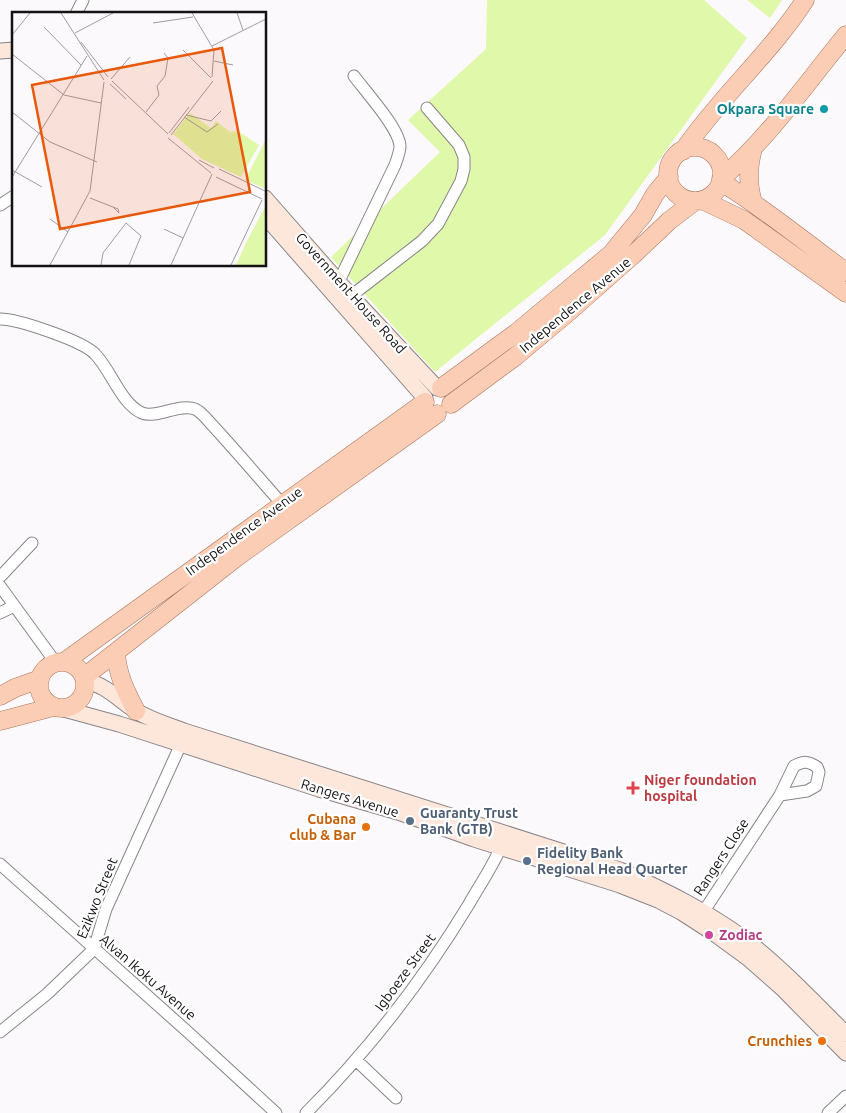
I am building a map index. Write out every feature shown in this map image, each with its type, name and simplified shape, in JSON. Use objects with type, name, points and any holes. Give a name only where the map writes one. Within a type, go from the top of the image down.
[{"type":"main road","points":[[806,0],[776,39],[711,112],[683,151],[674,159],[671,164],[669,177],[671,184],[680,197],[699,201],[744,220],[846,293]]},
{"type":"main road","points":[[699,201],[714,194],[721,180],[753,149],[846,34]]},
{"type":"main road","points":[[683,151],[697,148],[711,153],[720,164],[721,180]]},
{"type":"main road","points":[[753,149],[748,174],[749,189],[753,202]]},
{"type":"main road","name":"Independence Avenue","points":[[60,662],[282,504],[516,333],[610,254],[643,215],[655,194],[669,177]]},
{"type":"main road","points":[[721,180],[846,272]]},
{"type":"main road","name":"Government House Road","points":[[266,199],[339,281],[432,394]]},
{"type":"main road","name":"Independence Avenue","points":[[84,679],[237,556],[509,361],[633,255],[669,221],[699,201]]},
{"type":"main road","name":"Government House Road","points":[[266,217],[432,394]]},
{"type":"main road","points":[[432,394],[450,394],[444,409],[430,412],[432,394]]},
{"type":"main road","points":[[116,652],[122,683],[136,711]]},
{"type":"main road","points":[[0,721],[59,708],[78,702],[85,689],[84,679],[76,667],[60,662],[46,668],[40,679],[39,687],[41,695],[46,702],[59,708]]},
{"type":"main road","points":[[0,696],[40,679]]},
{"type":"main road","name":"Rangers Avenue","points":[[84,679],[102,687],[136,711],[154,720],[504,840],[658,900],[712,932],[749,959],[782,988],[846,1053]]},
{"type":"main road","name":"Rangers Avenue","points":[[59,708],[398,812],[620,870],[674,894],[704,911],[746,940],[782,971],[846,1034]]},
{"type":"street","points":[[77,12],[83,0]]},
{"type":"street","points":[[339,281],[395,165],[400,144],[382,112],[354,76]]},
{"type":"street","points":[[351,296],[422,241],[438,224],[461,181],[464,157],[459,145],[427,108]]},
{"type":"street","points":[[0,205],[12,197]]},
{"type":"street","points":[[0,320],[25,324],[62,336],[94,353],[130,404],[143,414],[190,408],[199,411],[282,504]]},
{"type":"street","points":[[0,578],[32,544]]},
{"type":"street","points":[[0,586],[60,662]]},
{"type":"street","points":[[0,613],[14,606]]},
{"type":"street","name":"Ezikwo Street","points":[[0,1032],[47,994],[94,949],[106,908],[181,744]]},
{"type":"street","name":"Rangers Close","points":[[704,911],[780,795]]},
{"type":"street","name":"Igboeze Street","points":[[306,1113],[356,1060],[435,958],[504,840]]},
{"type":"street","name":"Alvan Ikoku Avenue","points":[[0,864],[276,1113]]},
{"type":"street","points":[[356,1060],[396,1098]]},
{"type":"street","points":[[828,1113],[846,1096]]},
{"type":"green space","points":[[487,0],[704,0],[747,38],[605,235],[435,372],[331,257],[440,152],[408,120],[486,49]]},
{"type":"green space","points":[[747,0],[782,0],[770,18]]},
{"type":"place","name":"Okpara Square","points":[[824,109]]},
{"type":"place","name":"Niger foundation hospital","points":[[633,788]]},
{"type":"place","name":"Guaranty Trust Bank (GTB)","points":[[410,821]]},
{"type":"place","name":"Cubana club & Bar","points":[[366,827]]},
{"type":"place","name":"Fidelity Bank Regional Head Quarter","points":[[527,861]]},
{"type":"place","name":"Zodiac","points":[[709,935]]},
{"type":"place","name":"Crunchies","points":[[822,1041]]}]
